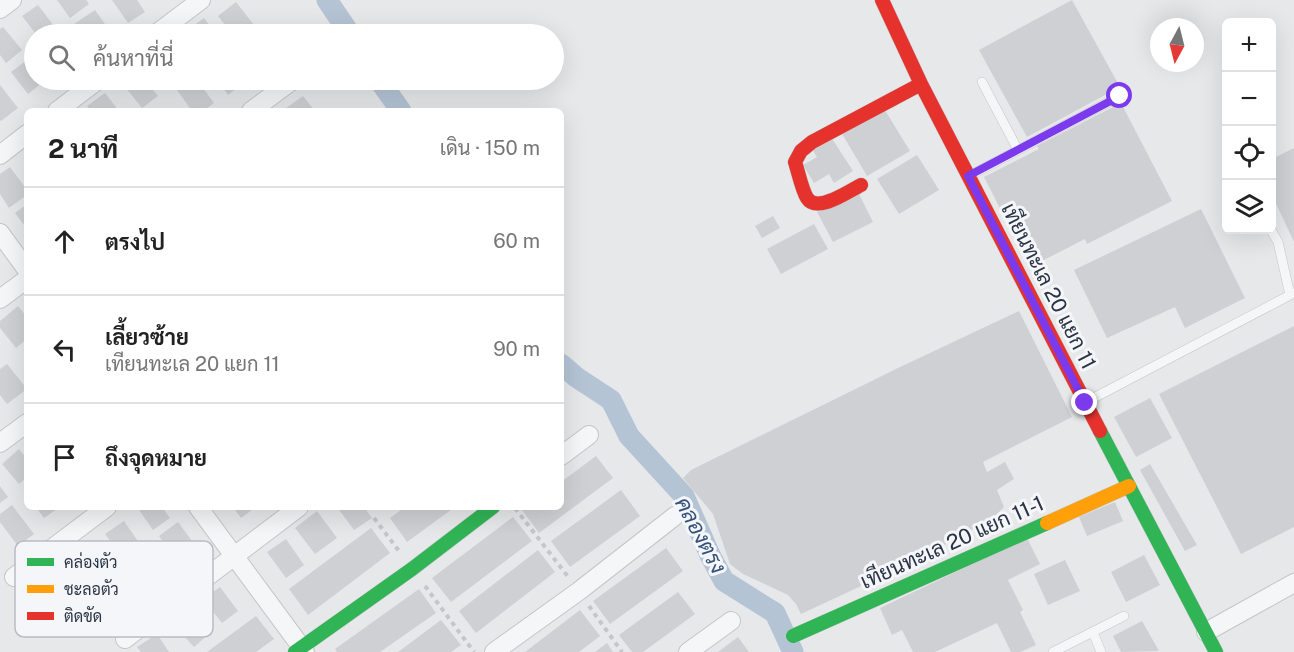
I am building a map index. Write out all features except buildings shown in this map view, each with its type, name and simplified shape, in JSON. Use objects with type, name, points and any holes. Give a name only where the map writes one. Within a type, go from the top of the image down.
[{"type":"street","points":[[0,9],[12,0]]},
{"type":"street","points":[[169,24],[201,0]]},
{"type":"street","name":"เทียนทะเล 20 แยก 11","points":[[882,0],[921,84],[968,176],[1216,652]]},
{"type":"street","points":[[861,185],[824,204],[814,204],[807,199],[795,162],[801,150],[812,142],[921,84]]},
{"type":"street","points":[[61,108],[85,90]]},
{"type":"street","points":[[255,108],[279,90]]},
{"type":"street","points":[[0,155],[24,136]]},
{"type":"street","points":[[0,233],[24,266]]},
{"type":"street","points":[[0,299],[24,281]]},
{"type":"street","points":[[0,443],[24,425]]},
{"type":"street","points":[[564,454],[589,435]]},
{"type":"street","name":"เทียนทะเล 20 แยก 11-1","points":[[793,636],[1129,486]]},
{"type":"street","points":[[61,541],[102,510]]},
{"type":"street","points":[[200,510],[301,650],[489,510]]},
{"type":"street","points":[[213,571],[295,510]]},
{"type":"street","points":[[494,652],[579,591],[675,516]]},
{"type":"street","points":[[1206,632],[1294,583]]},
{"type":"street","points":[[688,652],[731,621]]},
{"type":"lane","points":[[982,82],[1018,150]]},
{"type":"lane","points":[[968,176],[1120,96]]},
{"type":"lane","points":[[1085,403],[1292,294],[1278,242],[1273,234]]},
{"type":"lane","points":[[1053,652],[1124,616]]},
{"type":"lane","points":[[1093,632],[1101,652]]},
{"type":"waterway","name":"คลองตรง","points":[[327,0],[343,24]]},
{"type":"waterway","name":"คลองตรง","points":[[386,90],[399,108]]},
{"type":"waterway","name":"คลองตรง","points":[[564,367],[611,400],[629,436],[684,496],[724,581],[775,613],[793,652]]},
{"type":"traffic: fast","points":[[1100,431],[1216,652]]},
{"type":"traffic: fast","points":[[295,652],[412,569],[489,510]]},
{"type":"traffic: fast","points":[[793,636],[1047,523]]},
{"type":"traffic: slow","points":[[1047,523],[1129,486]]},
{"type":"traffic: jam","points":[[882,0],[921,84],[1100,431]]},
{"type":"traffic: jam","points":[[861,185],[833,200],[818,204],[812,202],[805,195],[795,162],[801,151],[812,142],[921,84]]},
{"type":"route","points":[[1085,403],[968,176],[1120,96]]}]
